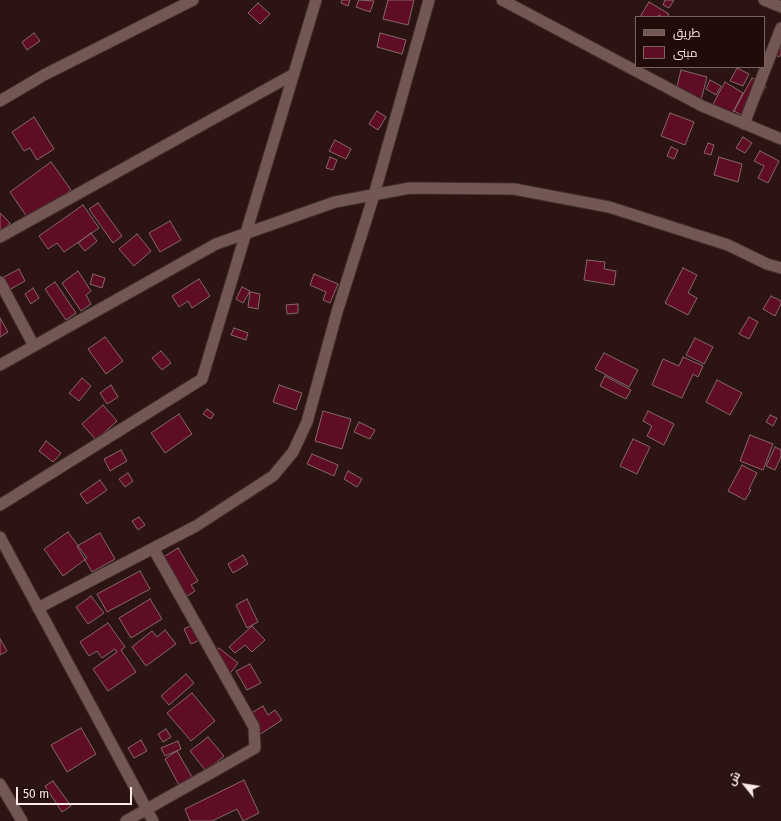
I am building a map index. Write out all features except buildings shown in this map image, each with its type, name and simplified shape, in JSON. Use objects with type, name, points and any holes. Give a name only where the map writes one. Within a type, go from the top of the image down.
[{"type":"street","points":[[0,101],[44,75],[193,0]]},
{"type":"street","points":[[0,504],[202,379],[316,0]]},
{"type":"street","points":[[38,608],[196,526],[273,476],[293,452],[307,422],[337,312],[374,195],[428,0]]},
{"type":"street","points":[[502,0],[702,106],[781,139]]},
{"type":"street","points":[[764,0],[781,6]]},
{"type":"street","points":[[744,124],[781,28]]},
{"type":"street","points":[[0,237],[294,74]]},
{"type":"street","points":[[0,365],[216,244],[335,202],[410,188],[514,189],[609,207],[728,245],[767,264],[781,268]]},
{"type":"street","points":[[0,282],[34,346]]},
{"type":"street","points":[[0,537],[153,821]]},
{"type":"street","points":[[126,821],[255,748],[254,727],[153,548]]},
{"type":"street","points":[[0,784],[22,821]]}]
